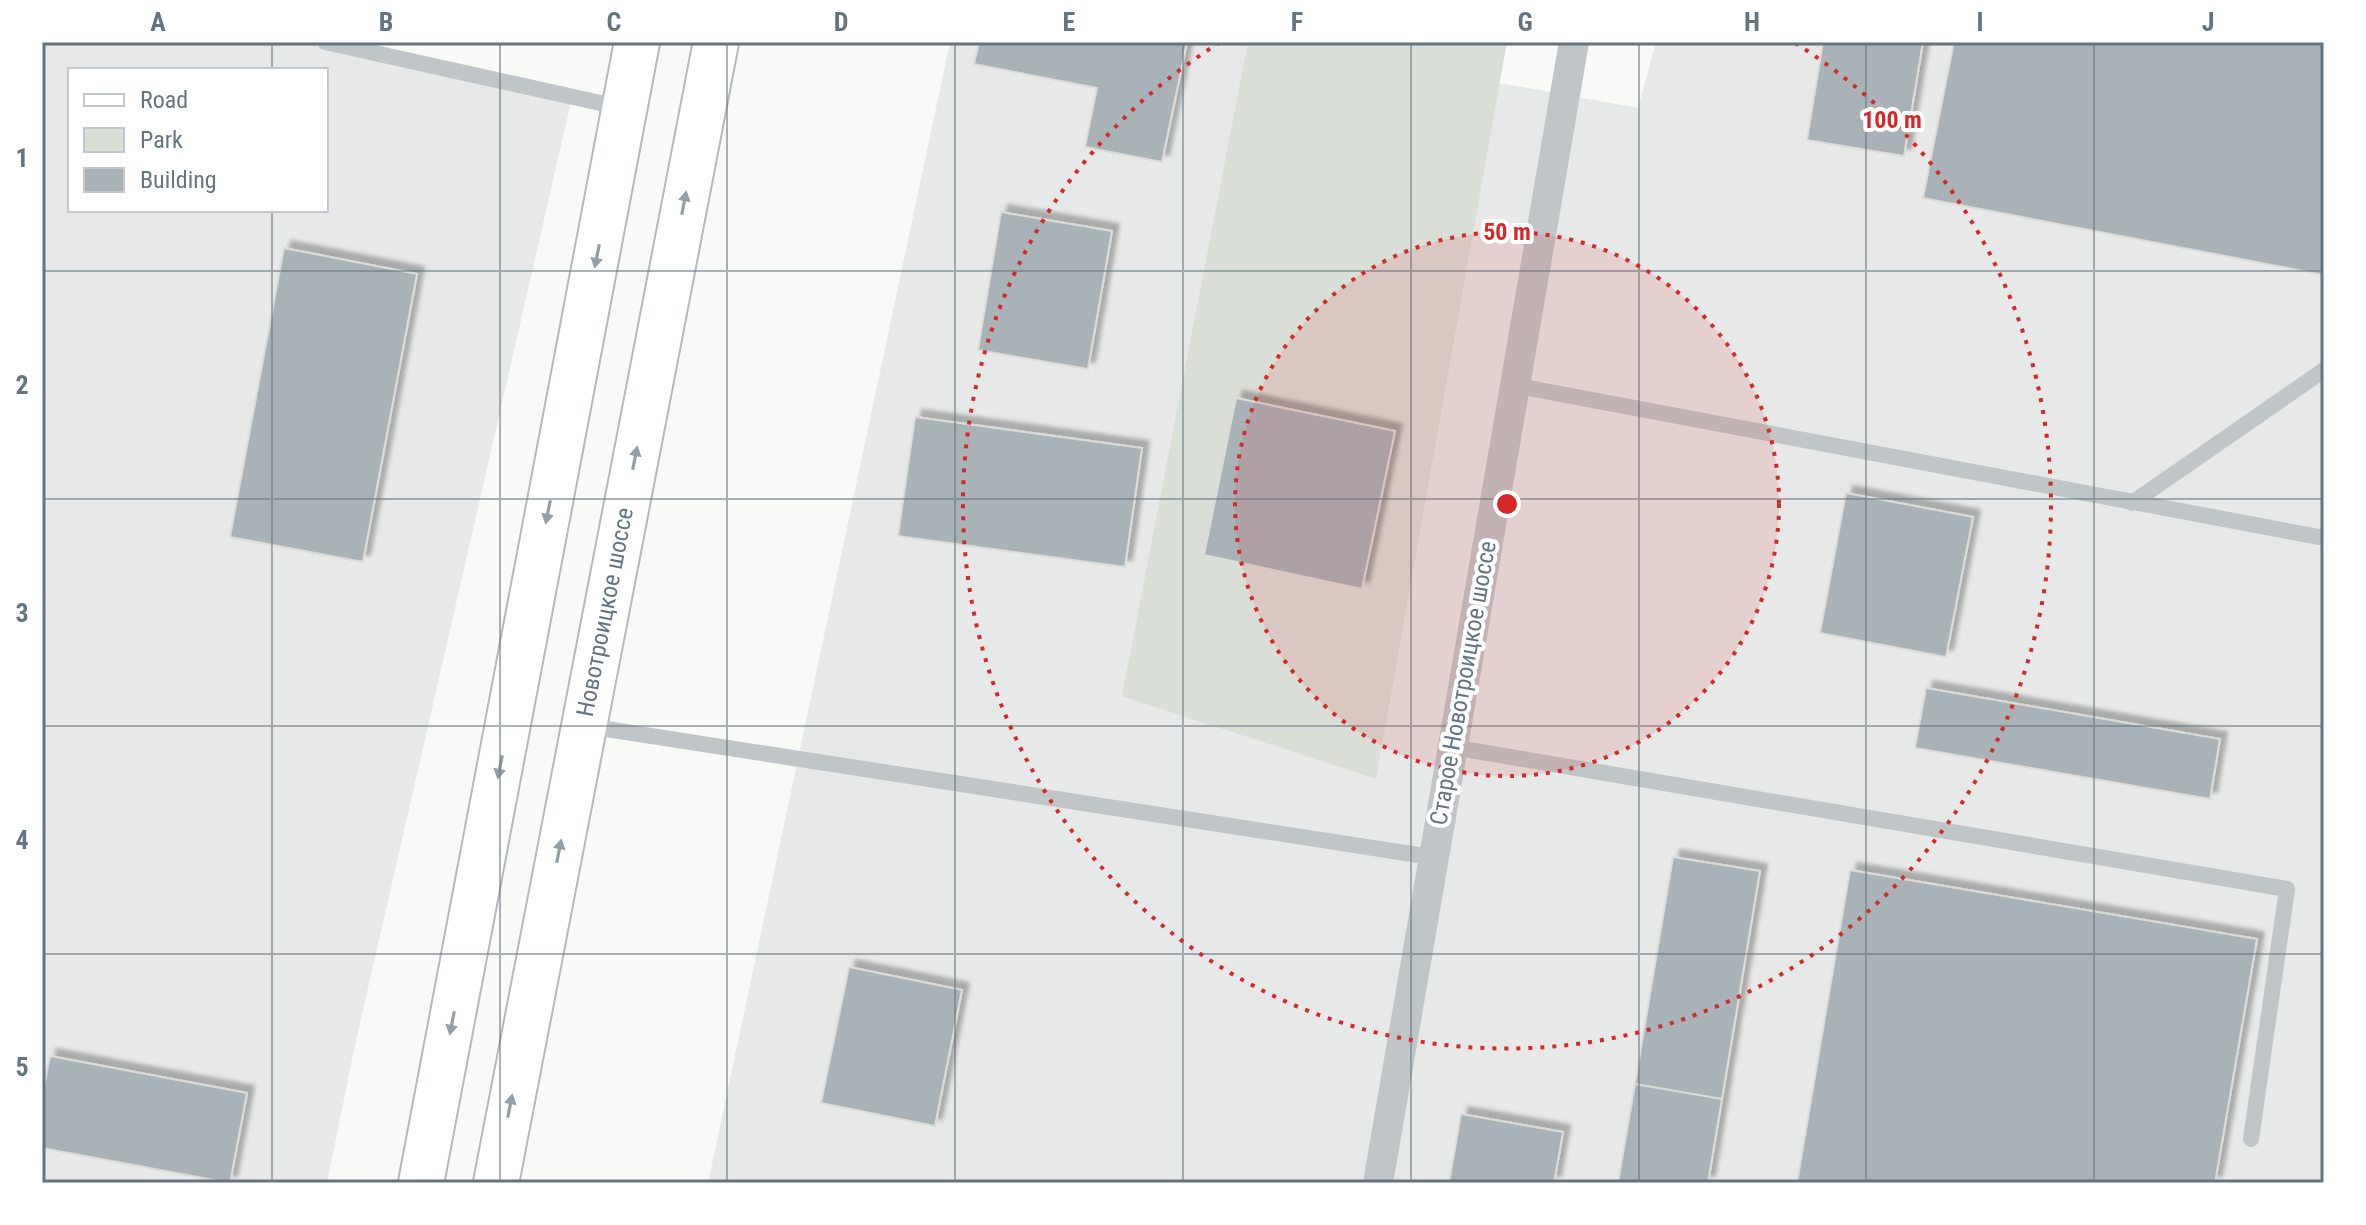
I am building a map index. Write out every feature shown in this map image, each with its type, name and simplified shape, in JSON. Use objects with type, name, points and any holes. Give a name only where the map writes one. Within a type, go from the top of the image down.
[{"type":"main road","points":[[421,1183],[637,42]]},
{"type":"main road","name":"Новотроицкое шоссе","points":[[496,1183],[716,42]]},
{"type":"street","name":"Старое Новотроицкое шоссе","points":[[1378,1183],[1431,857],[1518,386],[1574,42]]},
{"type":"lane","points":[[325,42],[624,108]]},
{"type":"lane","points":[[2132,503],[2324,370]]},
{"type":"lane","points":[[1518,386],[2324,538]]},
{"type":"lane","points":[[583,725],[1431,857]]},
{"type":"lane","points":[[1452,747],[2287,889],[2251,1139]]},
{"type":"shaded area","points":[[42,42],[298,42],[573,93],[355,1045],[327,1183],[42,1183]]},
{"type":"shaded area","points":[[950,42],[1275,42],[1638,108],[1656,42],[2324,42],[2324,1183],[708,1183]]},
{"type":"green space","points":[[1248,42],[1507,42],[1376,779],[1122,696]]},
{"type":"building","points":[[979,42],[1187,42],[1162,162],[1085,147],[1097,88],[974,64]]},
{"type":"building","points":[[1823,42],[1923,42],[1904,156],[1807,140]]},
{"type":"building","points":[[1954,42],[2324,42],[2324,275],[1923,198]]},
{"type":"building","points":[[1001,212],[1112,231],[1088,369],[978,350]]},
{"type":"building","points":[[284,248],[417,274],[363,562],[230,537]]},
{"type":"building","points":[[1236,398],[1395,431],[1362,589],[1204,555]]},
{"type":"building","points":[[915,417],[1142,448],[1125,567],[898,536]]},
{"type":"building","points":[[1846,493],[1973,517],[1946,657],[1820,633]]},
{"type":"building","points":[[1926,688],[2220,739],[2210,799],[1915,748]]},
{"type":"building","points":[[1673,857],[1760,871],[1722,1099],[1635,1084]]},
{"type":"building","points":[[1850,870],[2257,939],[2215,1183],[1797,1183]]},
{"type":"building","points":[[849,967],[962,990],[935,1126],[821,1103]]},
{"type":"building","points":[[50,1056],[247,1093],[230,1183],[42,1148],[42,1097]]},
{"type":"building","points":[[1635,1084],[1722,1099],[1708,1183],[1618,1183]]},
{"type":"building","points":[[1461,1114],[1563,1132],[1554,1183],[1449,1183]]}]
